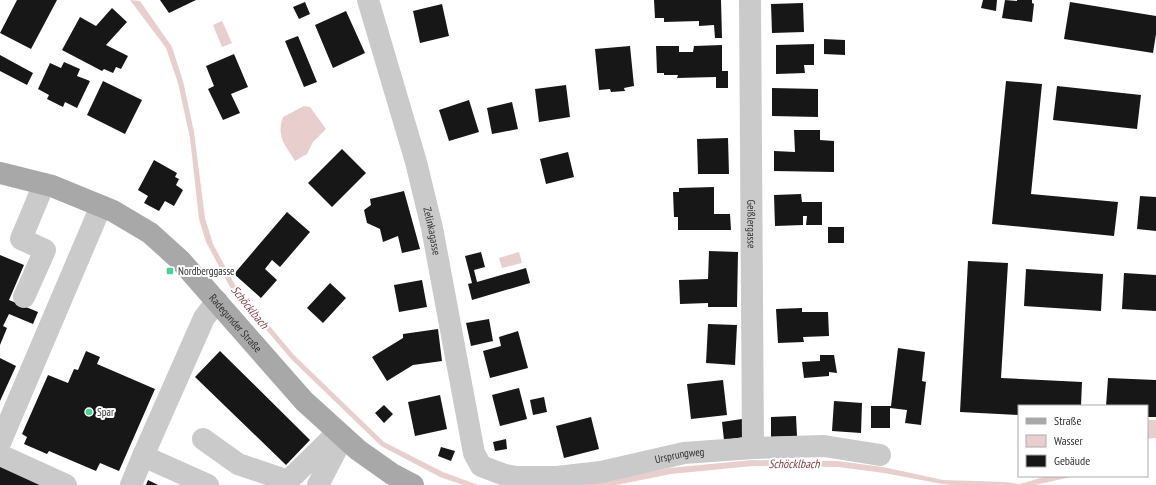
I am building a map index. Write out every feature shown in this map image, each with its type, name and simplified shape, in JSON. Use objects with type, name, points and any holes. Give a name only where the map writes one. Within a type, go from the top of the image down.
[{"type":"main road","name":"Radegunder Straße","points":[[0,173],[44,184],[101,206],[150,233],[181,261],[304,401],[358,450],[386,470],[413,485]]},
{"type":"street","name":"Zelinkagasse","points":[[368,0],[416,162],[432,228],[474,453],[481,466]]},
{"type":"street","name":"Geißlergasse","points":[[750,0],[753,448]]},
{"type":"street","points":[[24,297],[45,250],[21,239],[44,184]]},
{"type":"street","points":[[0,443],[101,206]]},
{"type":"street","points":[[131,485],[204,318],[217,301]]},
{"type":"street","points":[[203,439],[238,464],[288,481],[341,435]]},
{"type":"street","points":[[318,485],[341,435]]},
{"type":"street","name":"Ursprungweg","points":[[481,466],[504,475],[516,477],[557,477],[601,472],[684,454],[753,448],[824,446],[880,455]]},
{"type":"street","points":[[0,455],[66,485]]},
{"type":"street","points":[[143,456],[208,485]]},
{"type":"water","name":"Schöcklbach","points":[[130,0],[140,1],[172,47],[183,81],[194,132],[205,218],[213,244],[235,285],[294,355],[384,442],[443,472],[478,485],[463,485],[440,477],[381,446],[291,359],[230,287],[206,242],[199,219],[190,138],[178,83],[166,48]]},
{"type":"water","points":[[222,21],[232,43],[222,47],[213,25]]},
{"type":"water","points":[[304,106],[310,107],[326,129],[313,142],[307,154],[295,161],[285,145],[281,135],[281,124],[283,117]]},
{"type":"water","points":[[519,252],[522,263],[502,268],[499,258]]},
{"type":"water","points":[[1148,420],[1156,420],[1156,438],[1148,439]]},
{"type":"water","name":"Schöcklbach","points":[[752,460],[837,461],[883,467],[943,480],[1005,482],[1020,484],[1044,477],[1071,477],[1035,485],[952,485],[884,473],[838,467],[753,466],[671,474],[616,485],[584,485],[669,468]]},
{"type":"building","points":[[17,0],[57,0],[31,49],[0,33]]},
{"type":"building","points":[[160,0],[196,0],[169,13]]},
{"type":"building","points":[[654,0],[721,0],[722,38],[715,38],[714,25],[699,26],[699,21],[664,22],[664,18],[655,18]]},
{"type":"building","points":[[983,0],[997,0],[996,11],[981,8]]},
{"type":"building","points":[[1005,0],[1032,0],[1032,3],[1034,4],[1032,22],[1002,18]]},
{"type":"building","points":[[305,2],[310,14],[299,19],[293,7]]},
{"type":"building","points":[[1070,2],[1156,16],[1156,34],[1153,53],[1064,39]]},
{"type":"building","points":[[803,3],[804,32],[772,33],[771,4]]},
{"type":"building","points":[[442,4],[449,36],[420,43],[413,11]]},
{"type":"building","points":[[112,8],[127,22],[106,45],[128,56],[121,69],[116,67],[113,73],[104,69],[102,71],[62,50],[80,17],[96,26]]},
{"type":"building","points":[[346,11],[365,53],[333,68],[315,25]]},
{"type":"building","points":[[298,36],[317,82],[304,87],[285,41]]},
{"type":"building","points":[[824,39],[845,40],[845,55],[824,54]]},
{"type":"building","points":[[814,44],[814,65],[804,65],[805,73],[776,74],[776,45]]},
{"type":"building","points":[[722,45],[722,71],[728,71],[728,88],[716,88],[716,77],[677,78],[678,75],[664,75],[664,73],[657,73],[656,46],[679,46],[679,52],[693,52],[694,46]]},
{"type":"building","points":[[630,46],[634,86],[624,88],[625,91],[611,92],[610,89],[599,90],[595,49]]},
{"type":"building","points":[[234,54],[248,87],[231,94],[240,113],[223,120],[208,89],[214,86],[206,66]]},
{"type":"building","points":[[0,55],[33,73],[27,85],[0,71]]},
{"type":"building","points":[[64,62],[80,69],[77,76],[90,81],[77,108],[65,102],[63,107],[47,99],[49,95],[38,89],[50,63],[61,68]]},
{"type":"building","points":[[103,81],[142,100],[125,134],[87,115]]},
{"type":"building","points":[[1006,81],[1042,84],[1031,194],[1118,202],[1114,236],[992,224]]},
{"type":"building","points":[[566,85],[570,117],[539,122],[535,89]]},
{"type":"building","points":[[1057,86],[1141,95],[1137,129],[1053,120]]},
{"type":"building","points":[[772,88],[818,89],[818,117],[772,116]]},
{"type":"building","points":[[469,100],[479,132],[449,141],[439,110]]},
{"type":"building","points":[[512,102],[518,129],[492,134],[487,108]]},
{"type":"building","points":[[794,130],[820,130],[820,140],[834,141],[834,172],[774,171],[774,151],[795,152]]},
{"type":"building","points":[[728,138],[729,174],[698,174],[697,139]]},
{"type":"building","points":[[342,149],[366,173],[332,207],[308,183]]},
{"type":"building","points":[[568,152],[574,177],[546,184],[540,159]]},
{"type":"building","points":[[154,160],[177,173],[175,177],[179,179],[176,185],[183,190],[174,206],[165,201],[159,211],[144,203],[148,196],[138,190]]},
{"type":"building","points":[[714,187],[714,214],[730,214],[731,230],[678,230],[678,217],[674,217],[673,192],[679,192],[679,188]]},
{"type":"building","points":[[404,191],[420,249],[402,253],[398,236],[383,242],[380,229],[367,223],[364,210],[371,205],[370,199]]},
{"type":"building","points":[[801,194],[802,202],[822,202],[822,225],[806,225],[807,216],[803,216],[803,225],[775,226],[774,195]]},
{"type":"building","points":[[1140,196],[1156,197],[1156,231],[1137,229]]},
{"type":"building","points":[[287,212],[310,232],[280,267],[272,260],[265,269],[277,280],[261,298],[234,274]]},
{"type":"building","points":[[828,227],[844,227],[844,243],[828,243]]},
{"type":"building","points":[[709,251],[738,252],[737,307],[708,307],[708,303],[680,304],[679,280],[708,279]]},
{"type":"building","points":[[481,252],[485,267],[474,270],[477,282],[526,268],[530,283],[472,300],[468,284],[472,283],[465,256]]},
{"type":"building","points":[[0,255],[24,265],[9,300],[38,312],[33,324],[9,314],[3,326],[7,328],[0,345]]},
{"type":"building","points":[[968,261],[1008,263],[1001,378],[1082,382],[1081,405],[1018,405],[1018,415],[960,412]]},
{"type":"building","points":[[1026,269],[1103,274],[1101,311],[1024,306]]},
{"type":"building","points":[[1124,273],[1156,275],[1156,311],[1122,309]]},
{"type":"building","points":[[422,280],[427,307],[399,312],[394,285]]},
{"type":"building","points":[[330,283],[346,298],[323,323],[307,308]]},
{"type":"building","points":[[802,308],[802,312],[828,312],[829,336],[803,337],[804,342],[778,343],[776,309]]},
{"type":"building","points":[[489,319],[493,341],[471,346],[466,323]]},
{"type":"building","points":[[708,324],[737,325],[735,365],[706,363]]},
{"type":"building","points":[[438,329],[442,361],[413,365],[387,381],[372,357],[403,338],[403,334]]},
{"type":"building","points":[[518,331],[528,368],[490,378],[483,351],[501,346],[499,337]]},
{"type":"building","points":[[898,348],[925,352],[922,381],[926,382],[921,425],[905,423],[907,410],[890,408],[890,428],[871,428],[871,406],[891,406]]},
{"type":"building","name":"Spar","points":[[86,351],[100,357],[97,364],[155,389],[119,471],[100,463],[96,471],[49,451],[47,454],[24,444],[27,437],[22,434],[48,375],[68,383],[74,369],[78,370]]},
{"type":"building","points":[[220,351],[310,440],[286,465],[195,377]]},
{"type":"building","points":[[820,355],[834,355],[837,373],[829,372],[829,376],[804,378],[802,362],[820,361]]},
{"type":"building","points":[[0,358],[16,366],[0,401]]},
{"type":"building","points":[[1108,378],[1156,380],[1156,417],[1148,417],[1148,405],[1106,405]]},
{"type":"building","points":[[723,380],[727,415],[691,419],[687,384]]},
{"type":"building","points":[[519,388],[527,419],[500,426],[492,395]]},
{"type":"building","points":[[440,395],[447,429],[415,436],[408,402]]},
{"type":"building","points":[[544,397],[547,412],[533,415],[530,400]]},
{"type":"building","points":[[834,401],[862,403],[861,433],[832,431]]},
{"type":"building","points":[[384,405],[393,414],[384,423],[375,413]]},
{"type":"building","points":[[796,416],[797,436],[771,437],[771,417]]},
{"type":"building","points":[[591,417],[599,449],[564,458],[556,426]]},
{"type":"building","points":[[742,419],[744,437],[724,440],[722,422]]},
{"type":"building","points":[[506,439],[507,449],[495,451],[493,442]]},
{"type":"building","points":[[441,447],[455,451],[451,461],[438,456]]},
{"type":"building","points":[[0,466],[41,480],[39,485],[0,485]]},
{"type":"building","points":[[148,480],[158,485],[146,485]]},
{"type":"place","name":"Nordberggasse","points":[[170,271]]},
{"type":"place","name":"Spar","points":[[89,412]]}]
